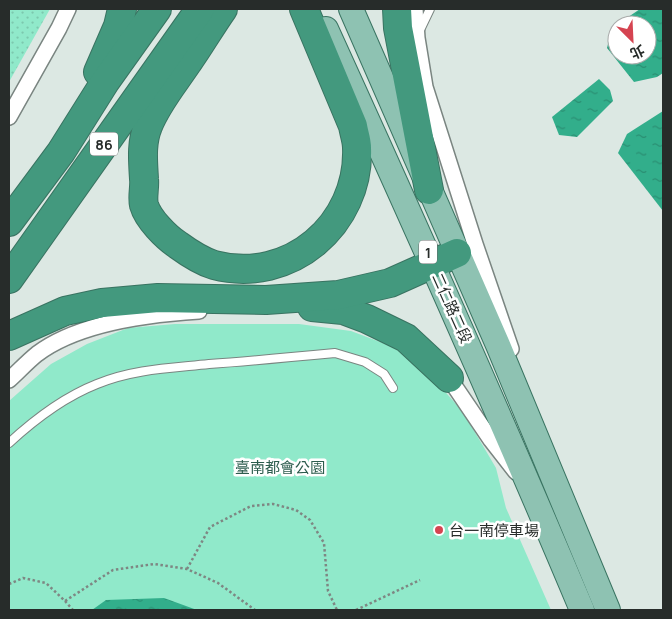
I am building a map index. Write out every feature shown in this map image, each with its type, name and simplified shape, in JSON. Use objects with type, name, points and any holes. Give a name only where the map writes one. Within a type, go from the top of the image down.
[{"type":"highway","points":[[35,185],[51,148],[98,72],[118,26],[122,9]]},
{"type":"highway","points":[[9,222],[60,152],[105,82],[157,9]]},
{"type":"highway","name":"86","points":[[9,248],[177,9]]},
{"type":"highway","points":[[214,11],[148,127],[142,151],[144,205],[156,225],[172,241],[193,255],[214,264],[257,269],[281,263],[299,254],[318,241],[333,226],[345,206],[353,186],[357,167],[357,146],[353,126],[304,9]]},
{"type":"highway","points":[[397,9],[398,28],[429,190]]},
{"type":"highway","name":"86","points":[[9,279],[214,11]]},
{"type":"highway","points":[[9,336],[66,311],[102,303],[158,298],[266,300],[338,295],[362,291],[390,283],[458,253]]},
{"type":"highway","points":[[266,300],[343,310],[367,319],[406,338],[449,378]]},
{"type":"main road","name":"二仁路二段","points":[[317,9],[433,264],[535,497],[582,610]]},
{"type":"main road","name":"二仁路二段","points":[[350,9],[498,345],[607,609]]},
{"type":"street","points":[[9,117],[60,28],[68,9]]},
{"type":"street","points":[[415,9],[416,38],[424,87],[475,244],[529,400],[608,592],[607,609]]},
{"type":"street","points":[[9,380],[38,354],[68,336],[139,318],[176,312],[247,308],[287,308],[332,315],[379,333],[415,354],[449,378],[491,440],[535,497]]},
{"type":"lane","points":[[416,38],[430,9]]},
{"type":"lane","points":[[9,443],[35,420],[67,399],[97,384],[119,376],[151,370],[335,354],[364,362],[384,374],[393,388]]},
{"type":"path","points":[[187,569],[210,527],[251,506],[272,504],[296,510],[310,520],[324,543],[328,591],[337,610]]},
{"type":"path","points":[[64,601],[113,570],[154,564],[187,569],[218,583],[255,610]]},
{"type":"path","points":[[9,584],[23,578],[46,583],[72,610]]},
{"type":"path","points":[[356,610],[420,580]]},
{"type":"green space","points":[[9,9],[50,9],[9,82]]},
{"type":"green space","name":"臺南都會公園","points":[[175,324],[299,324],[351,331],[391,346],[413,359],[433,378],[463,412],[496,468],[506,508],[551,610],[9,610],[9,401],[51,364],[87,344],[128,328]]},
{"type":"water","points":[[640,9],[663,9],[663,73],[657,77],[634,82],[620,65],[657,65],[657,15],[631,15]]},
{"type":"water","points":[[599,79],[610,90],[613,101],[577,137],[559,135],[552,117]]},
{"type":"water","points":[[663,111],[663,211],[618,153],[627,134]]},
{"type":"water","points":[[164,598],[197,610],[92,610],[106,600]]},
{"type":"place","name":"台一南停車場","points":[[439,530]]}]
